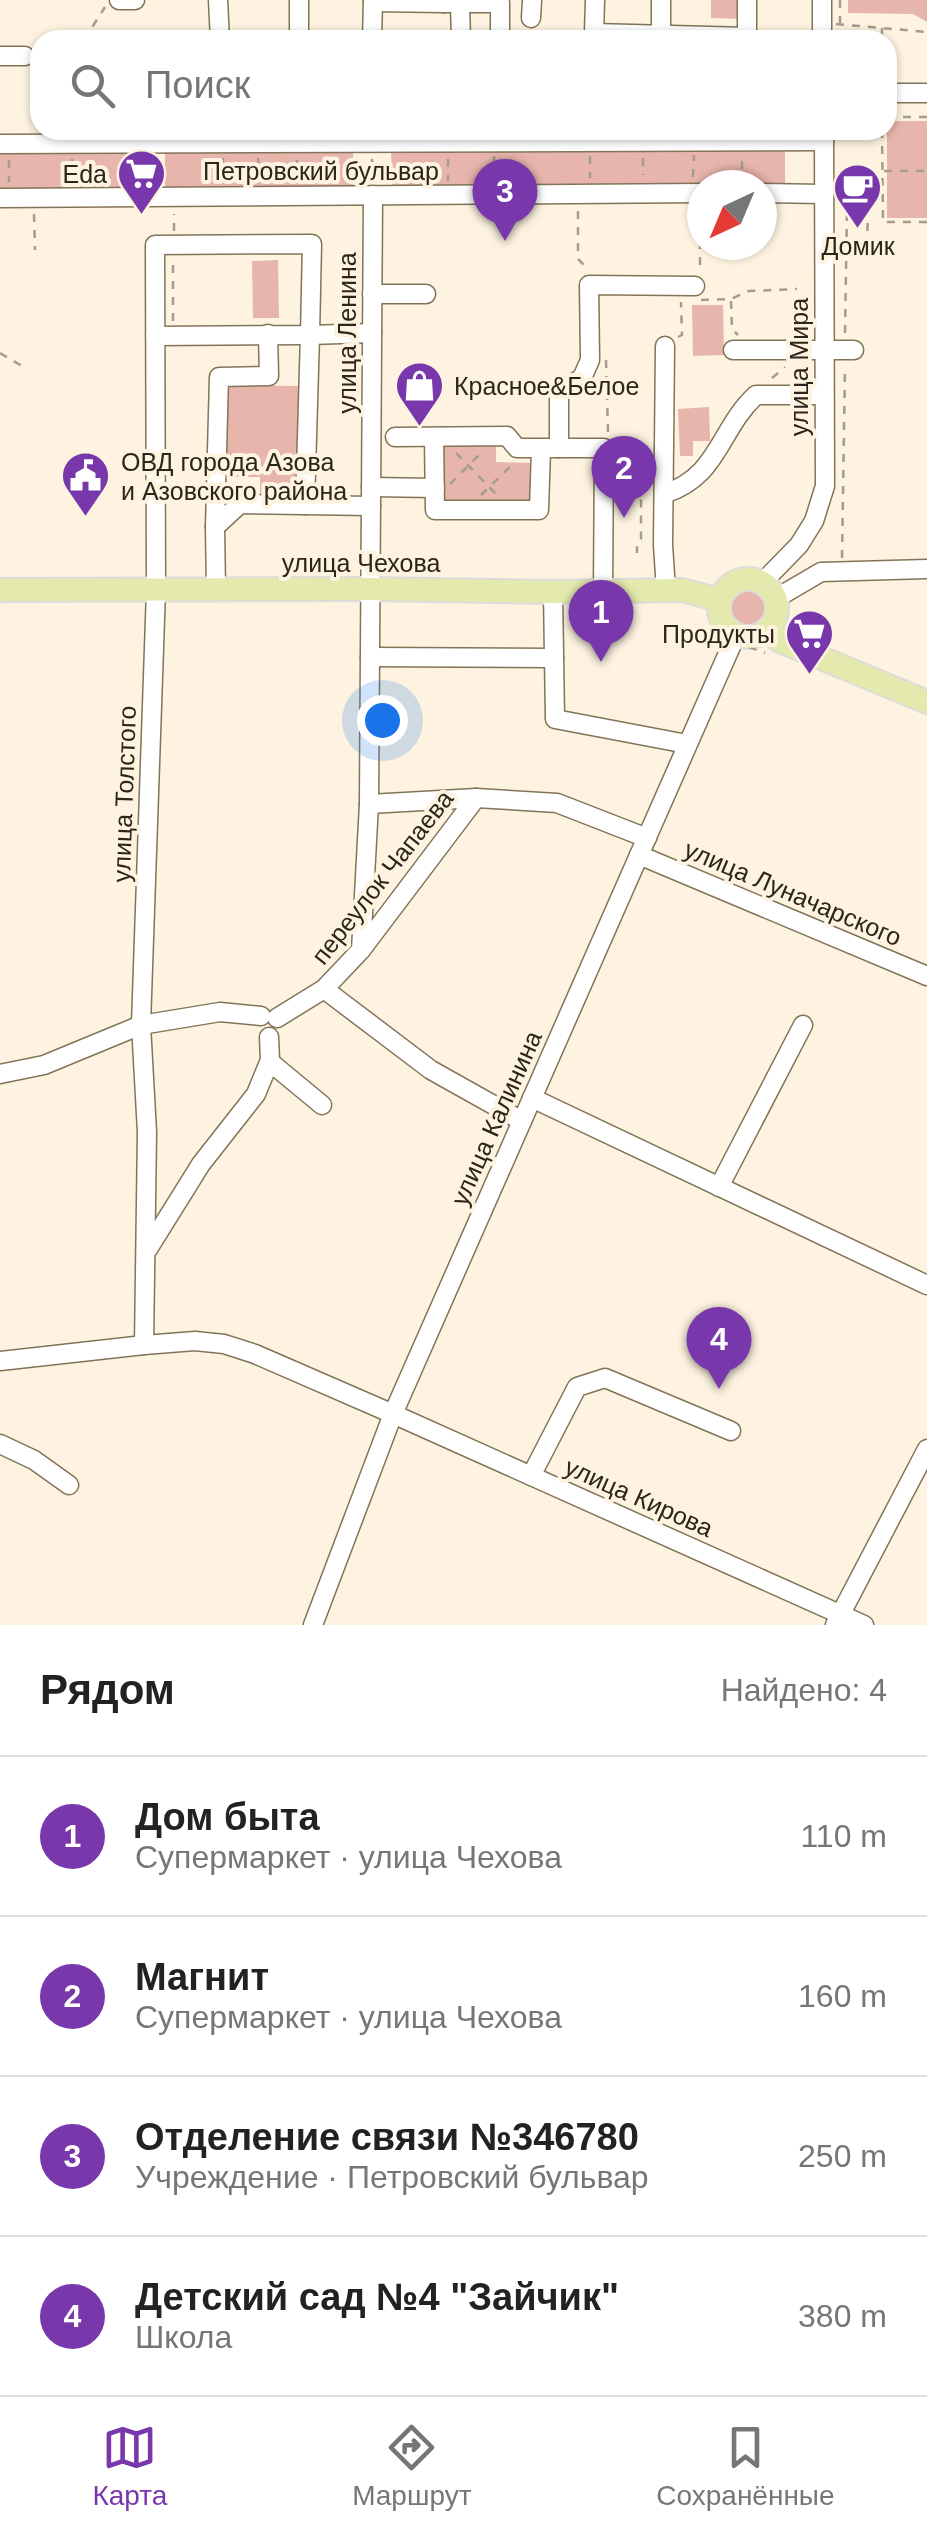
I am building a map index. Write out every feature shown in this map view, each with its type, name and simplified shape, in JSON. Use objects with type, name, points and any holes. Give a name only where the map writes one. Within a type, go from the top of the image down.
[{"type":"main road","points":[[753,580],[768,591],[776,617],[770,628],[746,638],[728,630],[720,616],[724,591],[734,583],[753,580]]},
{"type":"main road","name":"улица Чехова","points":[[0,590],[682,590],[720,600]]},
{"type":"main road","points":[[770,628],[778,640],[927,702]]},
{"type":"street","points":[[119,0],[136,0]]},
{"type":"street","points":[[218,0],[220,30]]},
{"type":"street","points":[[299,0],[299,30]]},
{"type":"street","points":[[594,0],[595,30]]},
{"type":"street","points":[[661,0],[661,30]]},
{"type":"street","points":[[747,0],[747,30]]},
{"type":"street","points":[[822,0],[828,29]]},
{"type":"street","points":[[373,30],[374,1],[500,4],[500,30]]},
{"type":"street","points":[[449,2],[458,30]]},
{"type":"street","points":[[0,56],[24,56]]},
{"type":"street","points":[[897,92],[927,93]]},
{"type":"street","name":"Петровский бульвар","points":[[5,144],[329,140]]},
{"type":"street","name":"Петровский бульвар","points":[[415,140],[479,140]]},
{"type":"street","name":"Петровский бульвар","points":[[571,140],[769,140]]},
{"type":"street","name":"улица Мира","points":[[768,591],[814,521],[825,486],[824,140]]},
{"type":"street","name":"Петровский бульвар","points":[[5,198],[687,193]]},
{"type":"street","points":[[777,193],[822,194]]},
{"type":"street","name":"улица Ленина","points":[[361,950],[369,804],[373,195]]},
{"type":"street","points":[[164,245],[312,244],[298,329],[305,505]]},
{"type":"street","name":"улица Толстого","points":[[144,1344],[147,1132],[141,1025],[164,245]]},
{"type":"street","points":[[437,438],[435,510],[540,510],[543,448],[559,392],[582,378],[590,360],[589,285],[696,293]]},
{"type":"street","points":[[372,294],[426,294]]},
{"type":"street","points":[[164,336],[268,334],[298,329],[372,333]]},
{"type":"street","points":[[216,590],[218,377],[270,376],[268,334]]},
{"type":"street","points":[[665,346],[666,590]]},
{"type":"street","points":[[742,350],[849,349]]},
{"type":"street","points":[[664,494],[699,476],[716,454],[740,409],[756,394],[824,395]]},
{"type":"street","points":[[394,437],[507,436],[518,448],[604,448],[603,592]]},
{"type":"street","points":[[215,527],[240,504],[305,505],[435,493]]},
{"type":"street","points":[[768,591],[821,572],[927,569]]},
{"type":"street","points":[[553,592],[555,718],[687,744]]},
{"type":"street","name":"улица Калинина","points":[[314,1625],[393,1414],[736,635]]},
{"type":"street","points":[[370,656],[554,658]]},
{"type":"street","name":"переулок Чапаева","points":[[369,804],[476,798],[557,803],[643,846]]},
{"type":"street","name":"переулок Чапаева","points":[[268,1017],[324,989],[361,950],[476,798]]},
{"type":"street","name":"улица Луначарского","points":[[643,846],[927,976]]},
{"type":"street","points":[[324,989],[430,1070],[522,1121]]},
{"type":"street","points":[[0,1074],[44,1065],[141,1025],[220,1012],[268,1017],[278,1030],[269,1036],[270,1062],[256,1094],[201,1164],[146,1252]]},
{"type":"street","points":[[719,1187],[803,1025]]},
{"type":"street","points":[[270,1062],[322,1104]]},
{"type":"street","points":[[532,1098],[927,1285]]},
{"type":"street","name":"улица Кирова","points":[[0,1360],[144,1344],[224,1344],[531,1476],[837,1620],[864,1625]]},
{"type":"street","points":[[531,1476],[577,1387],[605,1378],[730,1431]]},
{"type":"street","points":[[0,1444],[34,1460],[70,1485]]},
{"type":"street","points":[[837,1620],[927,1449]]},
{"type":"path","points":[[90,30],[109,0]]},
{"type":"path","points":[[840,0],[828,29],[882,27],[927,32]]},
{"type":"path","points":[[897,118],[927,117]]},
{"type":"path","points":[[372,140],[373,195]]},
{"type":"path","points":[[493,195],[500,140]]},
{"type":"path","points":[[882,140],[883,222],[927,222]]},
{"type":"path","points":[[642,142],[643,194]]},
{"type":"path","points":[[694,142],[696,170]]},
{"type":"path","points":[[742,142],[742,170]]},
{"type":"path","points":[[258,143],[259,196]]},
{"type":"path","points":[[296,143],[297,196]]},
{"type":"path","points":[[448,143],[448,195]]},
{"type":"path","points":[[5,144],[5,198]]},
{"type":"path","points":[[72,144],[72,197]]},
{"type":"path","points":[[148,144],[148,197]]},
{"type":"path","points":[[223,144],[224,196]]},
{"type":"path","points":[[590,156],[590,179]]},
{"type":"path","points":[[882,171],[927,171]]},
{"type":"path","points":[[34,198],[35,250]]},
{"type":"path","points":[[578,206],[578,259],[605,285]]},
{"type":"path","points":[[164,336],[164,245],[174,208]]},
{"type":"path","points":[[841,572],[849,349],[847,210]]},
{"type":"path","points":[[867,247],[868,210]]},
{"type":"path","points":[[696,293],[731,299],[749,290],[797,289]]},
{"type":"path","points":[[731,299],[732,329],[742,350]]},
{"type":"path","points":[[0,354],[22,366]]},
{"type":"path","points":[[606,363],[608,440]]},
{"type":"path","points":[[756,394],[786,367]]},
{"type":"path","points":[[435,493],[498,436]]},
{"type":"path","points":[[437,438],[511,510]]},
{"type":"path","points":[[466,510],[489,487],[543,448]]},
{"type":"path","points":[[619,455],[641,484],[641,539],[637,553]]},
{"type":"shaded area","points":[[711,0],[738,0],[739,19],[711,18]]},
{"type":"shaded area","points":[[848,0],[927,0],[927,22],[913,14],[848,13]]},
{"type":"shaded area","points":[[897,121],[927,121],[927,218],[887,218],[887,140],[897,140]]},
{"type":"shaded area","points":[[353,148],[353,187],[165,189],[165,150]]},
{"type":"shaded area","points":[[391,148],[785,148],[785,187],[777,187],[777,170],[687,170],[687,185],[392,187]]},
{"type":"shaded area","points":[[138,149],[138,189],[0,190],[0,150]]},
{"type":"shaded area","points":[[278,260],[279,318],[253,318],[252,261]]},
{"type":"shaded area","points":[[692,305],[723,305],[724,355],[693,356]]},
{"type":"shaded area","points":[[224,385],[299,386],[298,499],[260,498],[260,477],[223,477]]},
{"type":"shaded area","points":[[709,407],[710,441],[693,441],[693,456],[680,456],[678,409]]},
{"type":"shaded area","points":[[439,442],[496,442],[496,462],[533,463],[532,504],[440,503]]},
{"type":"shaded area","points":[[748,588],[763,594],[769,609],[763,624],[748,630],[733,624],[727,609],[733,594]]},
{"type":"place","name":"Eda","points":[[142,216]]},
{"type":"place","name":"Домик","points":[[858,230]]},
{"type":"place","name":"Отделение связи №346780","points":[[505,241]]},
{"type":"place","name":"Красное&Белое","points":[[419,428]]},
{"type":"place","name":"ОВД города Азова и Азовского района","points":[[86,518]]},
{"type":"place","name":"Магнит","points":[[624,518]]},
{"type":"place","name":"Дом быта","points":[[601,662]]},
{"type":"place","name":"Продукты","points":[[810,676]]},
{"type":"place","name":"Детский сад №4 \"Зайчик\"","points":[[719,1389]]}]
